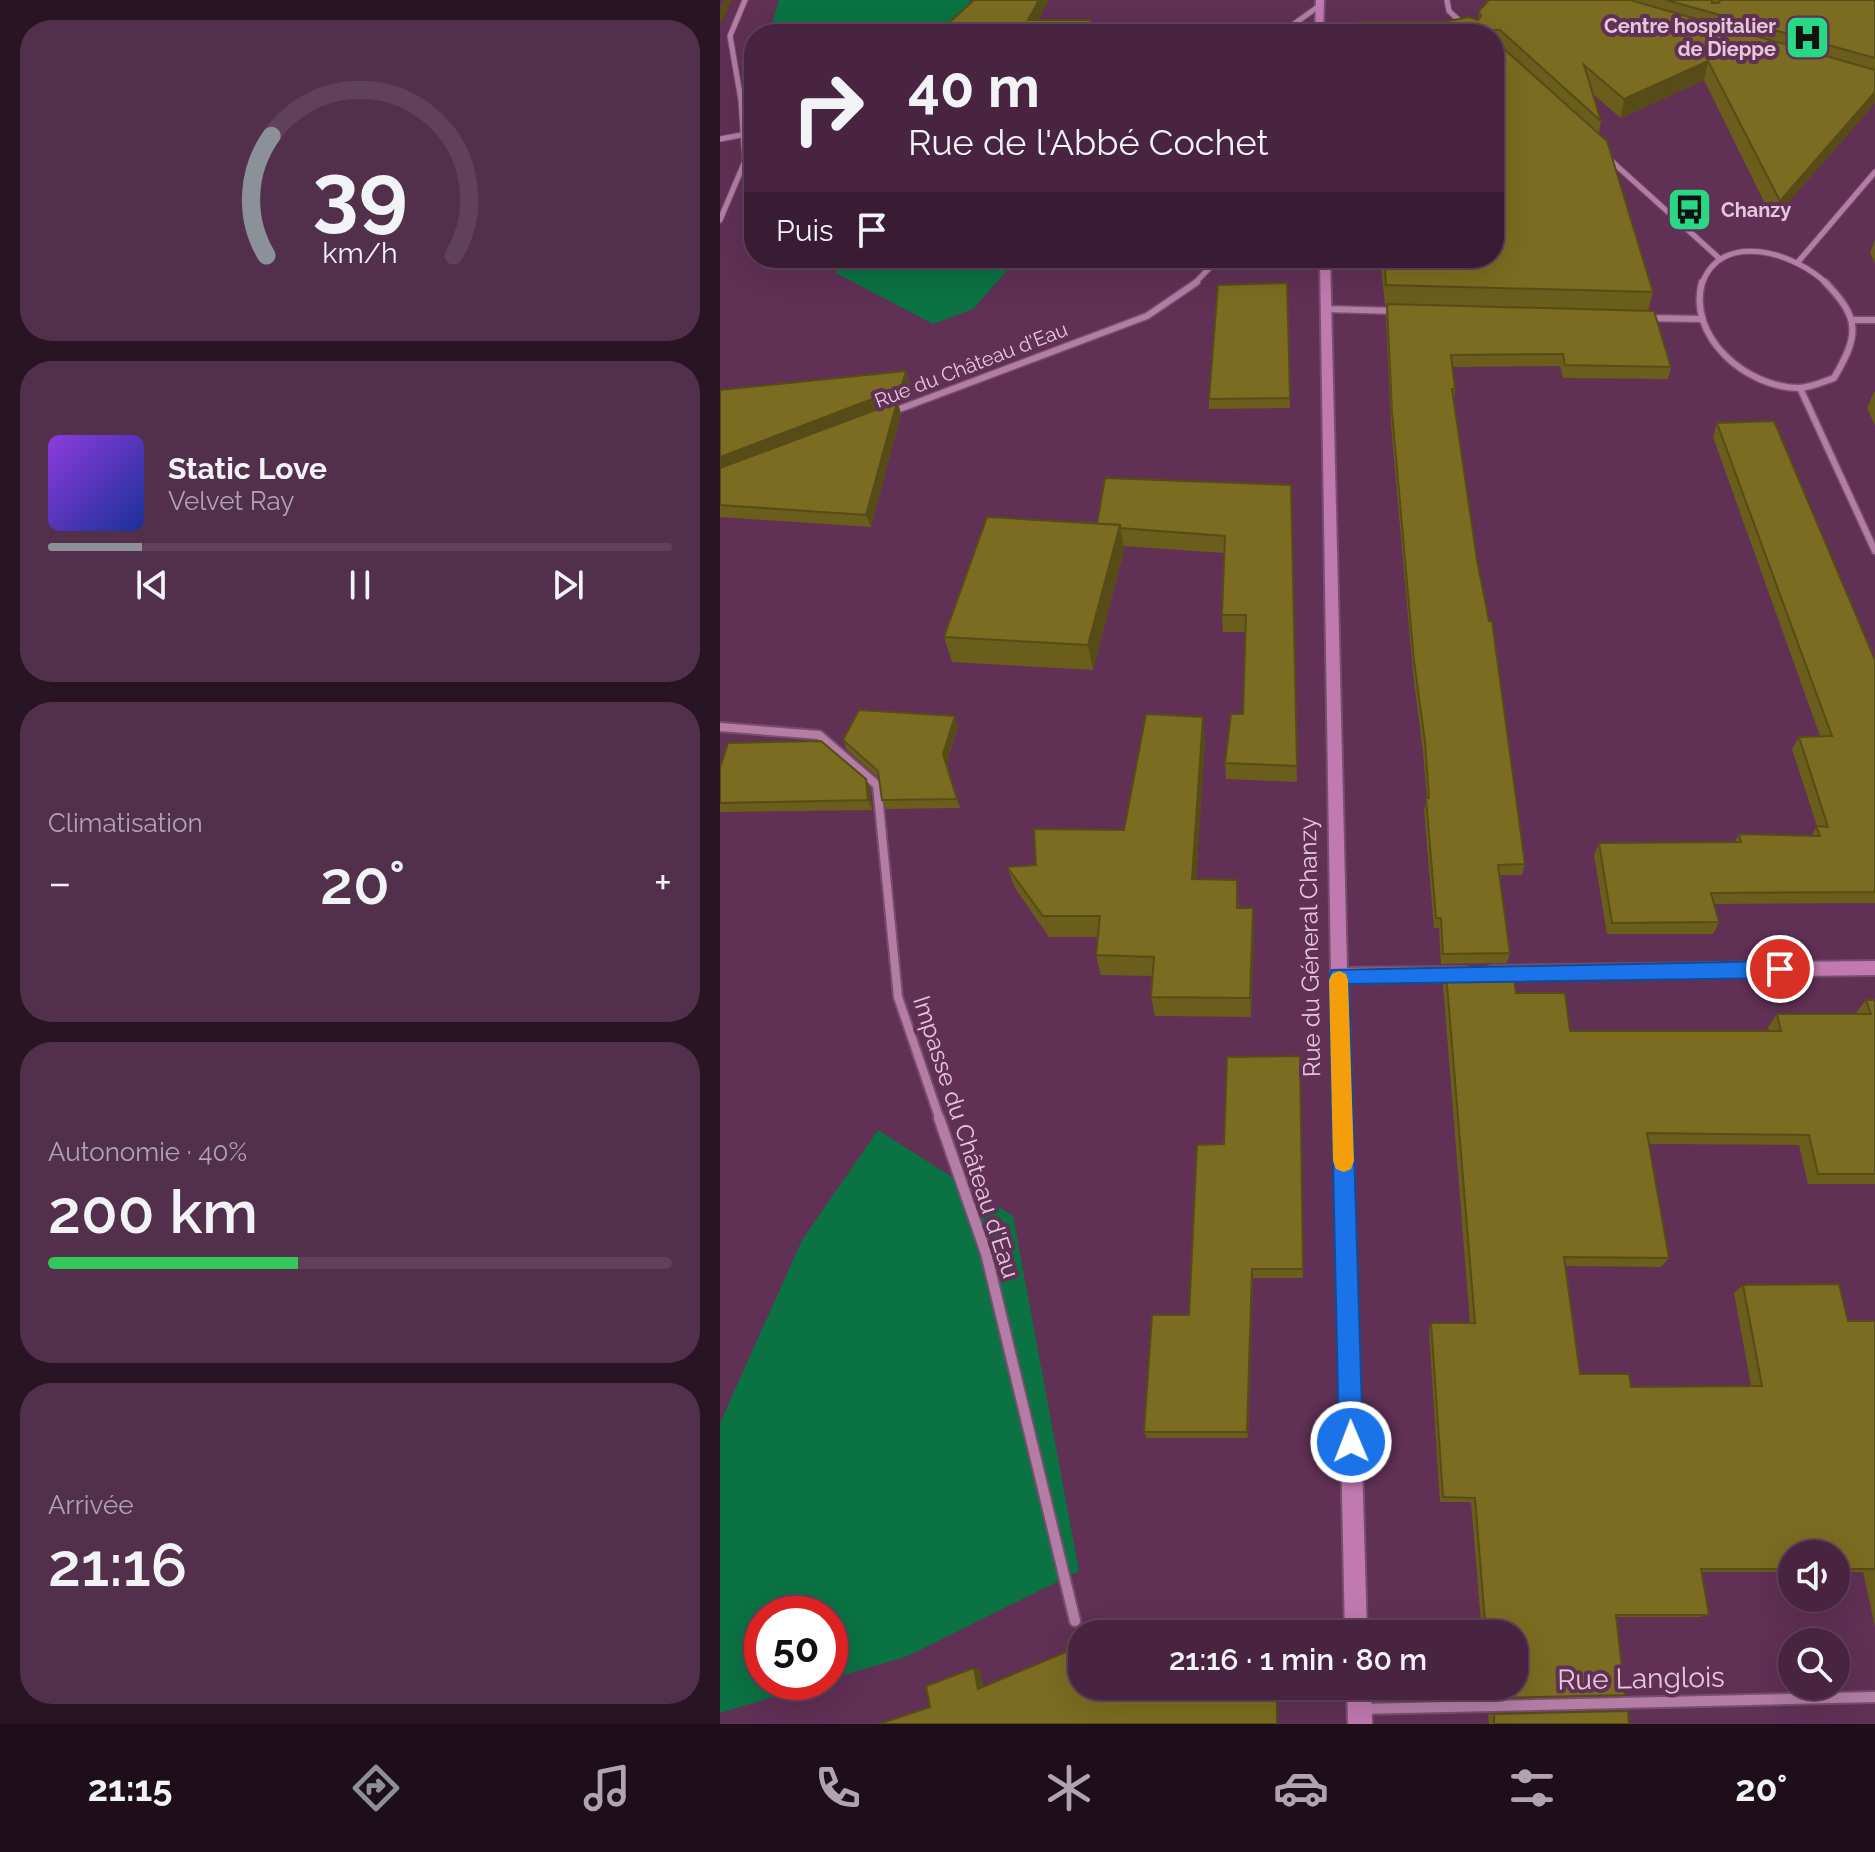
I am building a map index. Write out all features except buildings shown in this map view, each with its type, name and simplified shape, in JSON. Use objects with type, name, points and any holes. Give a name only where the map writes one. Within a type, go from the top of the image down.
[{"type":"main road","points":[[1319,24],[1319,3],[1331,0]]},
{"type":"main road","name":"Rue du Géneral Chanzy","points":[[1325,268],[1356,1620]]},
{"type":"main road","points":[[1339,976],[1875,968]]},
{"type":"street","points":[[744,154],[741,100],[730,36],[745,0]]},
{"type":"street","points":[[1447,0],[1449,11],[1463,24]]},
{"type":"street","points":[[1293,24],[1319,3]]},
{"type":"street","points":[[720,139],[741,135]]},
{"type":"street","points":[[1599,150],[1720,259]]},
{"type":"street","points":[[720,220],[744,163]]},
{"type":"street","points":[[1798,262],[1875,172]]},
{"type":"street","points":[[1737,251],[1762,251],[1798,262],[1835,292],[1853,320],[1849,352],[1834,378],[1800,388],[1771,380],[1742,366],[1715,346],[1701,319],[1699,296],[1706,272],[1720,259],[1737,251]]},
{"type":"street","name":"Rue du Château d'Eau","points":[[882,415],[1147,316],[1199,281],[1210,268]]},
{"type":"street","points":[[1326,309],[1404,311]]},
{"type":"street","points":[[1638,318],[1701,319]]},
{"type":"street","points":[[1853,320],[1875,320]]},
{"type":"street","points":[[1800,388],[1875,551]]},
{"type":"street","name":"Impasse du Château d'Eau","points":[[720,727],[819,735],[877,785],[898,997],[986,1253],[1075,1620]]},
{"type":"street","name":"Rue Langlois","points":[[1360,1706],[1875,1697]]},
{"type":"green space","points":[[779,0],[970,0],[969,24],[772,24]]},
{"type":"green space","points":[[838,268],[1009,268],[973,309],[933,324],[836,273]]},
{"type":"green space","points":[[878,1130],[1013,1216],[1079,1571],[908,1656],[848,1674],[848,1596],[744,1596],[744,1700],[763,1700],[720,1713],[720,1423],[802,1240]]},
{"type":"slow traffic","points":[[1339,980],[1344,1161]]},
{"type":"place","name":"Centre hospitalier de Dieppe","points":[[1807,38]]},
{"type":"place","name":"Chanzy","points":[[1690,210]]},
{"type":"route","points":[[1351,1442],[1339,976],[1780,969]]}]
